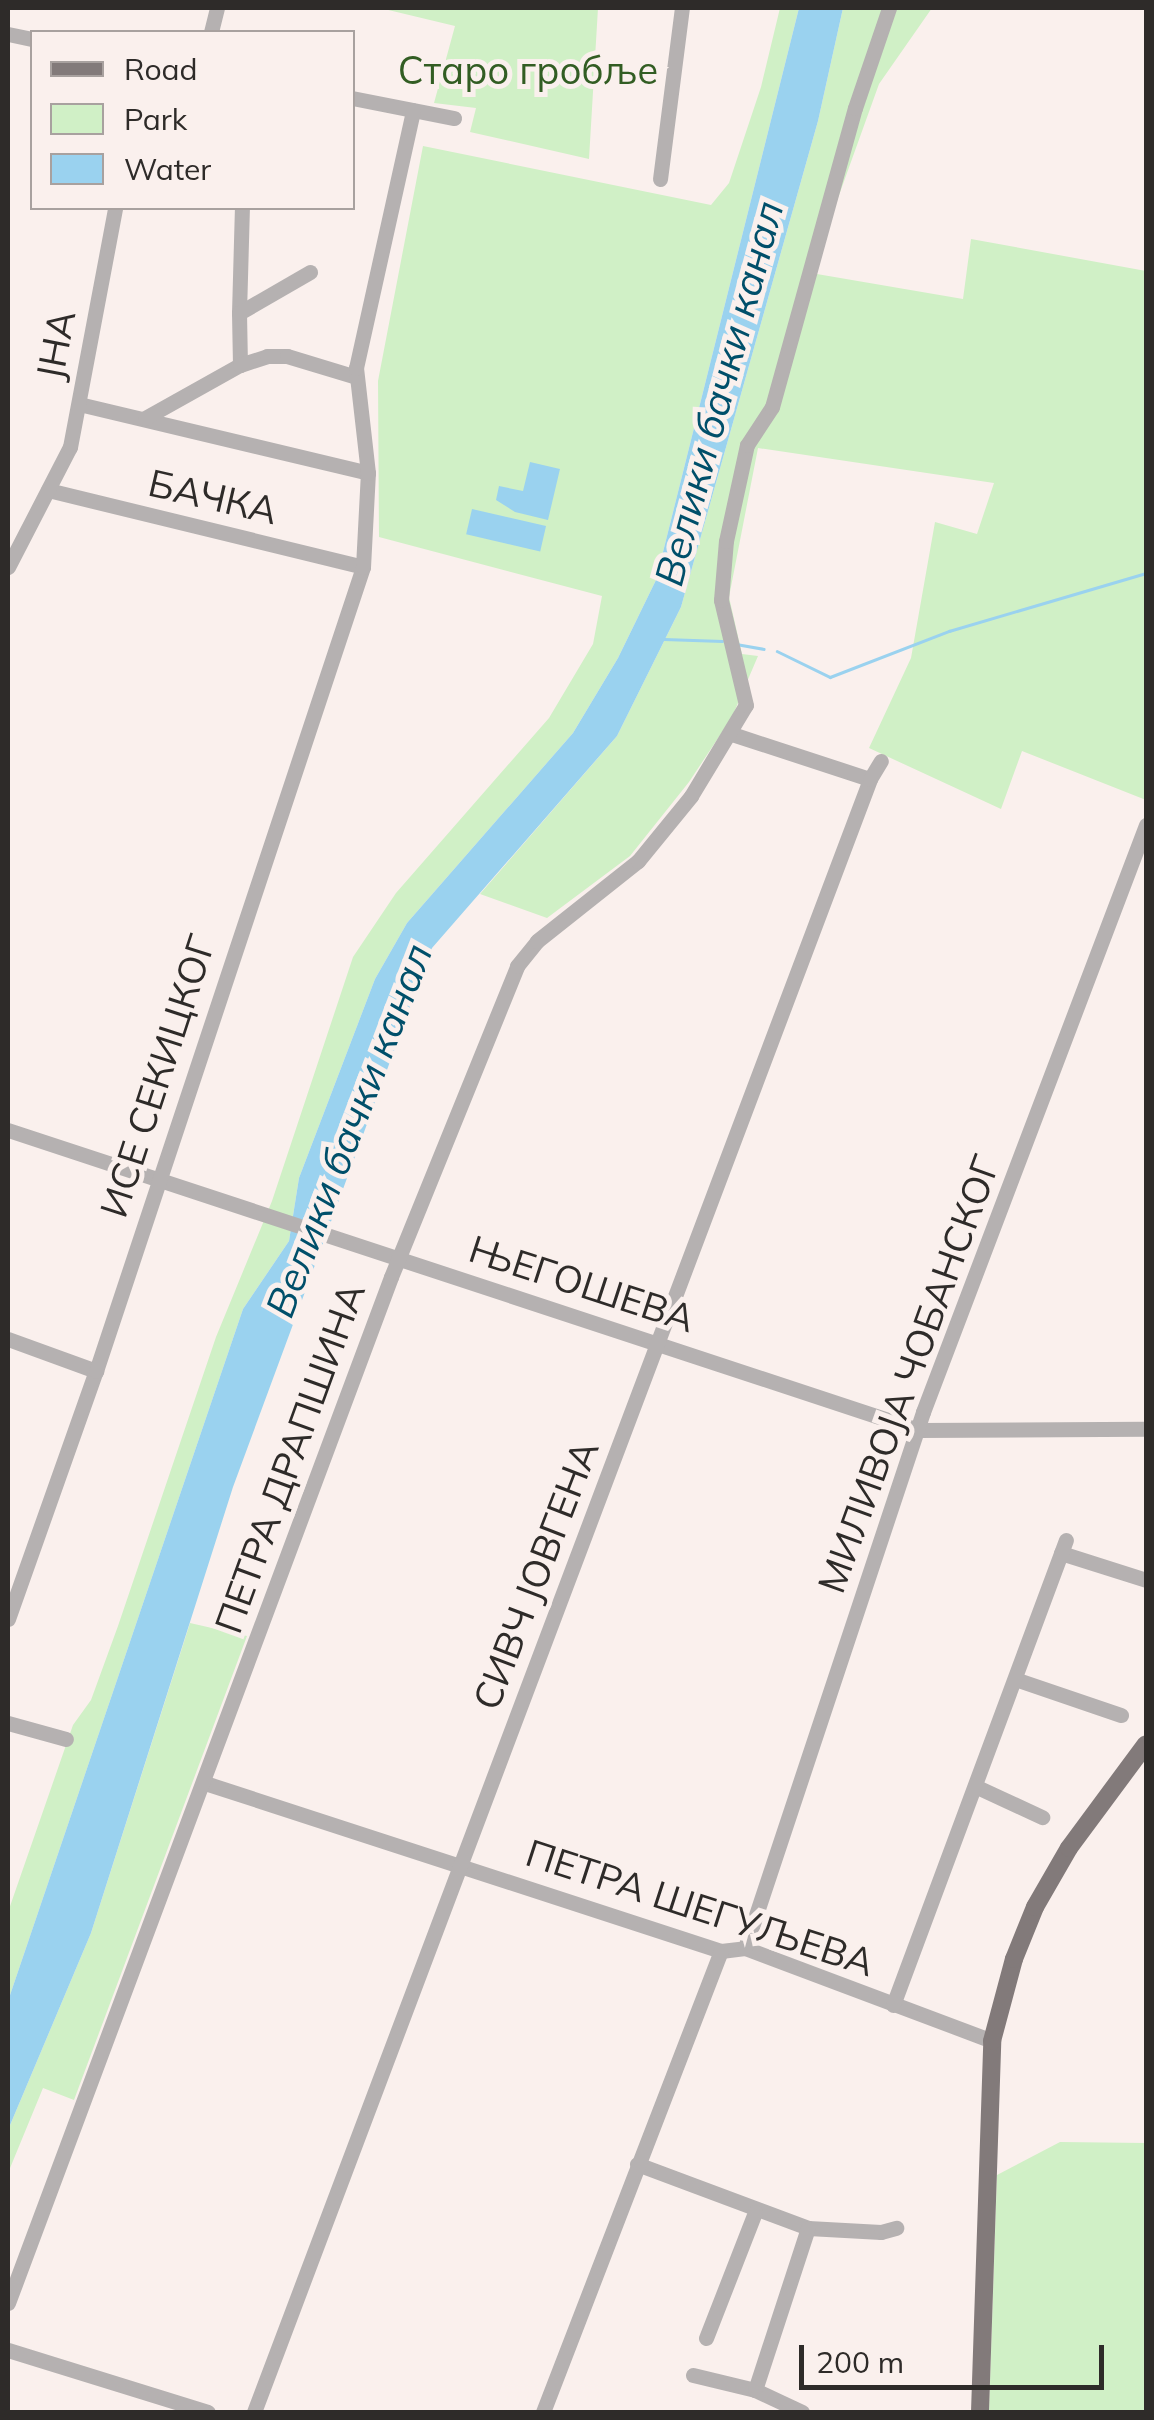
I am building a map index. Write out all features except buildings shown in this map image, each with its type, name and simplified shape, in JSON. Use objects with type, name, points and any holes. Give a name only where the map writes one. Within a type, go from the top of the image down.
[{"type":"main road","points":[[980,2412],[992,2041],[1014,1959],[1034,1908],[1069,1848],[1146,1744]]},
{"type":"street","points":[[660,180],[682,8]]},
{"type":"street","name":"ПЕТРА ДРАПШИНА","points":[[8,2303],[400,1258],[518,966],[537,942],[638,861],[673,820],[732,734],[746,705],[721,600],[726,541],[747,445],[772,407],[855,108],[889,8]]},
{"type":"street","points":[[355,99],[454,118]]},
{"type":"street","name":"ИСЕ СЕКИЦКОГ","points":[[8,1619],[96,1371],[364,560],[368,474],[356,377],[412,110]]},
{"type":"street","name":"ЈНА","points":[[8,567],[11,547],[64,463],[115,210]]},
{"type":"street","points":[[240,366],[242,210]]},
{"type":"street","points":[[239,313],[310,272]]},
{"type":"street","points":[[144,418],[240,366],[267,356],[287,356],[356,377]]},
{"type":"street","points":[[78,404],[368,474]]},
{"type":"street","name":"БАЧКА","points":[[48,490],[364,560]]},
{"type":"street","points":[[732,734],[870,779]]},
{"type":"street","name":"СИВЧ ЈОВГЕНА","points":[[254,2412],[870,779],[881,761]]},
{"type":"street","name":"МИЛИВОЈА ЧОБАНСКОГ","points":[[746,1948],[919,1430],[1146,826]]},
{"type":"street","name":"ЊЕГОШЕВА","points":[[8,1130],[919,1430],[1146,1430]]},
{"type":"street","points":[[8,1339],[96,1371]]},
{"type":"street","points":[[894,2005],[1064,1546],[1146,1580]]},
{"type":"street","points":[[1015,1679],[1121,1715]]},
{"type":"street","points":[[8,1722],[66,1739]]},
{"type":"street","name":"ПЕТРА ШЕГУЉЕВА","points":[[205,1782],[721,1951],[746,1948],[992,2041]]},
{"type":"street","points":[[976,1787],[1042,1818]]},
{"type":"street","points":[[543,2412],[721,1951]]},
{"type":"street","points":[[637,2164],[756,2212],[808,2228],[881,2232],[896,2228]]},
{"type":"street","points":[[706,2338],[756,2212]]},
{"type":"street","points":[[754,2390],[808,2228]]},
{"type":"street","points":[[8,2350],[208,2412]]},
{"type":"street","points":[[693,2374],[754,2390],[802,2412]]},
{"type":"green space","name":"Старо гробље","points":[[380,8],[598,8],[589,159],[470,132],[476,108],[434,103],[455,26]]},
{"type":"green space","points":[[780,8],[799,8],[656,580],[618,658],[573,733],[407,923],[375,979],[299,1178],[289,1241],[243,1309],[8,2001],[8,1912],[73,1725],[91,1700],[118,1626],[216,1337],[272,1201],[353,957],[396,893],[549,718],[593,644],[602,596],[379,537],[378,381],[423,146],[711,205],[729,183],[761,87]]},
{"type":"green space","points":[[843,8],[932,8],[879,84],[811,273],[963,299],[971,239],[1146,271],[1146,800],[1022,751],[1001,809],[869,748],[911,658],[935,522],[977,534],[994,483],[758,448],[729,597],[742,654],[758,656],[732,717],[689,782],[630,856],[547,918],[480,894],[617,736],[681,607],[818,121]]},
{"type":"green space","points":[[190,1623],[247,1636],[74,2100],[43,2088],[8,2173],[8,2130],[91,1933]]},
{"type":"green space","points":[[1060,2142],[1146,2143],[1146,2412],[989,2412],[997,2175]]},
{"type":"water","name":"Велики бачки канал","points":[[799,8],[843,8],[818,121],[681,607],[617,736],[432,948],[233,1487],[91,1933],[8,2130],[8,2001],[243,1309],[289,1241],[299,1178],[375,979],[407,923],[573,733],[618,658],[656,580]]},
{"type":"water","points":[[530,462],[560,469],[548,520],[515,512],[496,500],[499,486],[523,491]]},
{"type":"water","points":[[472,509],[546,526],[540,551],[466,534]]},
{"type":"waterway","points":[[777,651],[830,677],[949,631],[1146,573]]},
{"type":"waterway","points":[[664,639],[722,641]]},
{"type":"waterway","points":[[736,644],[764,649]]}]
